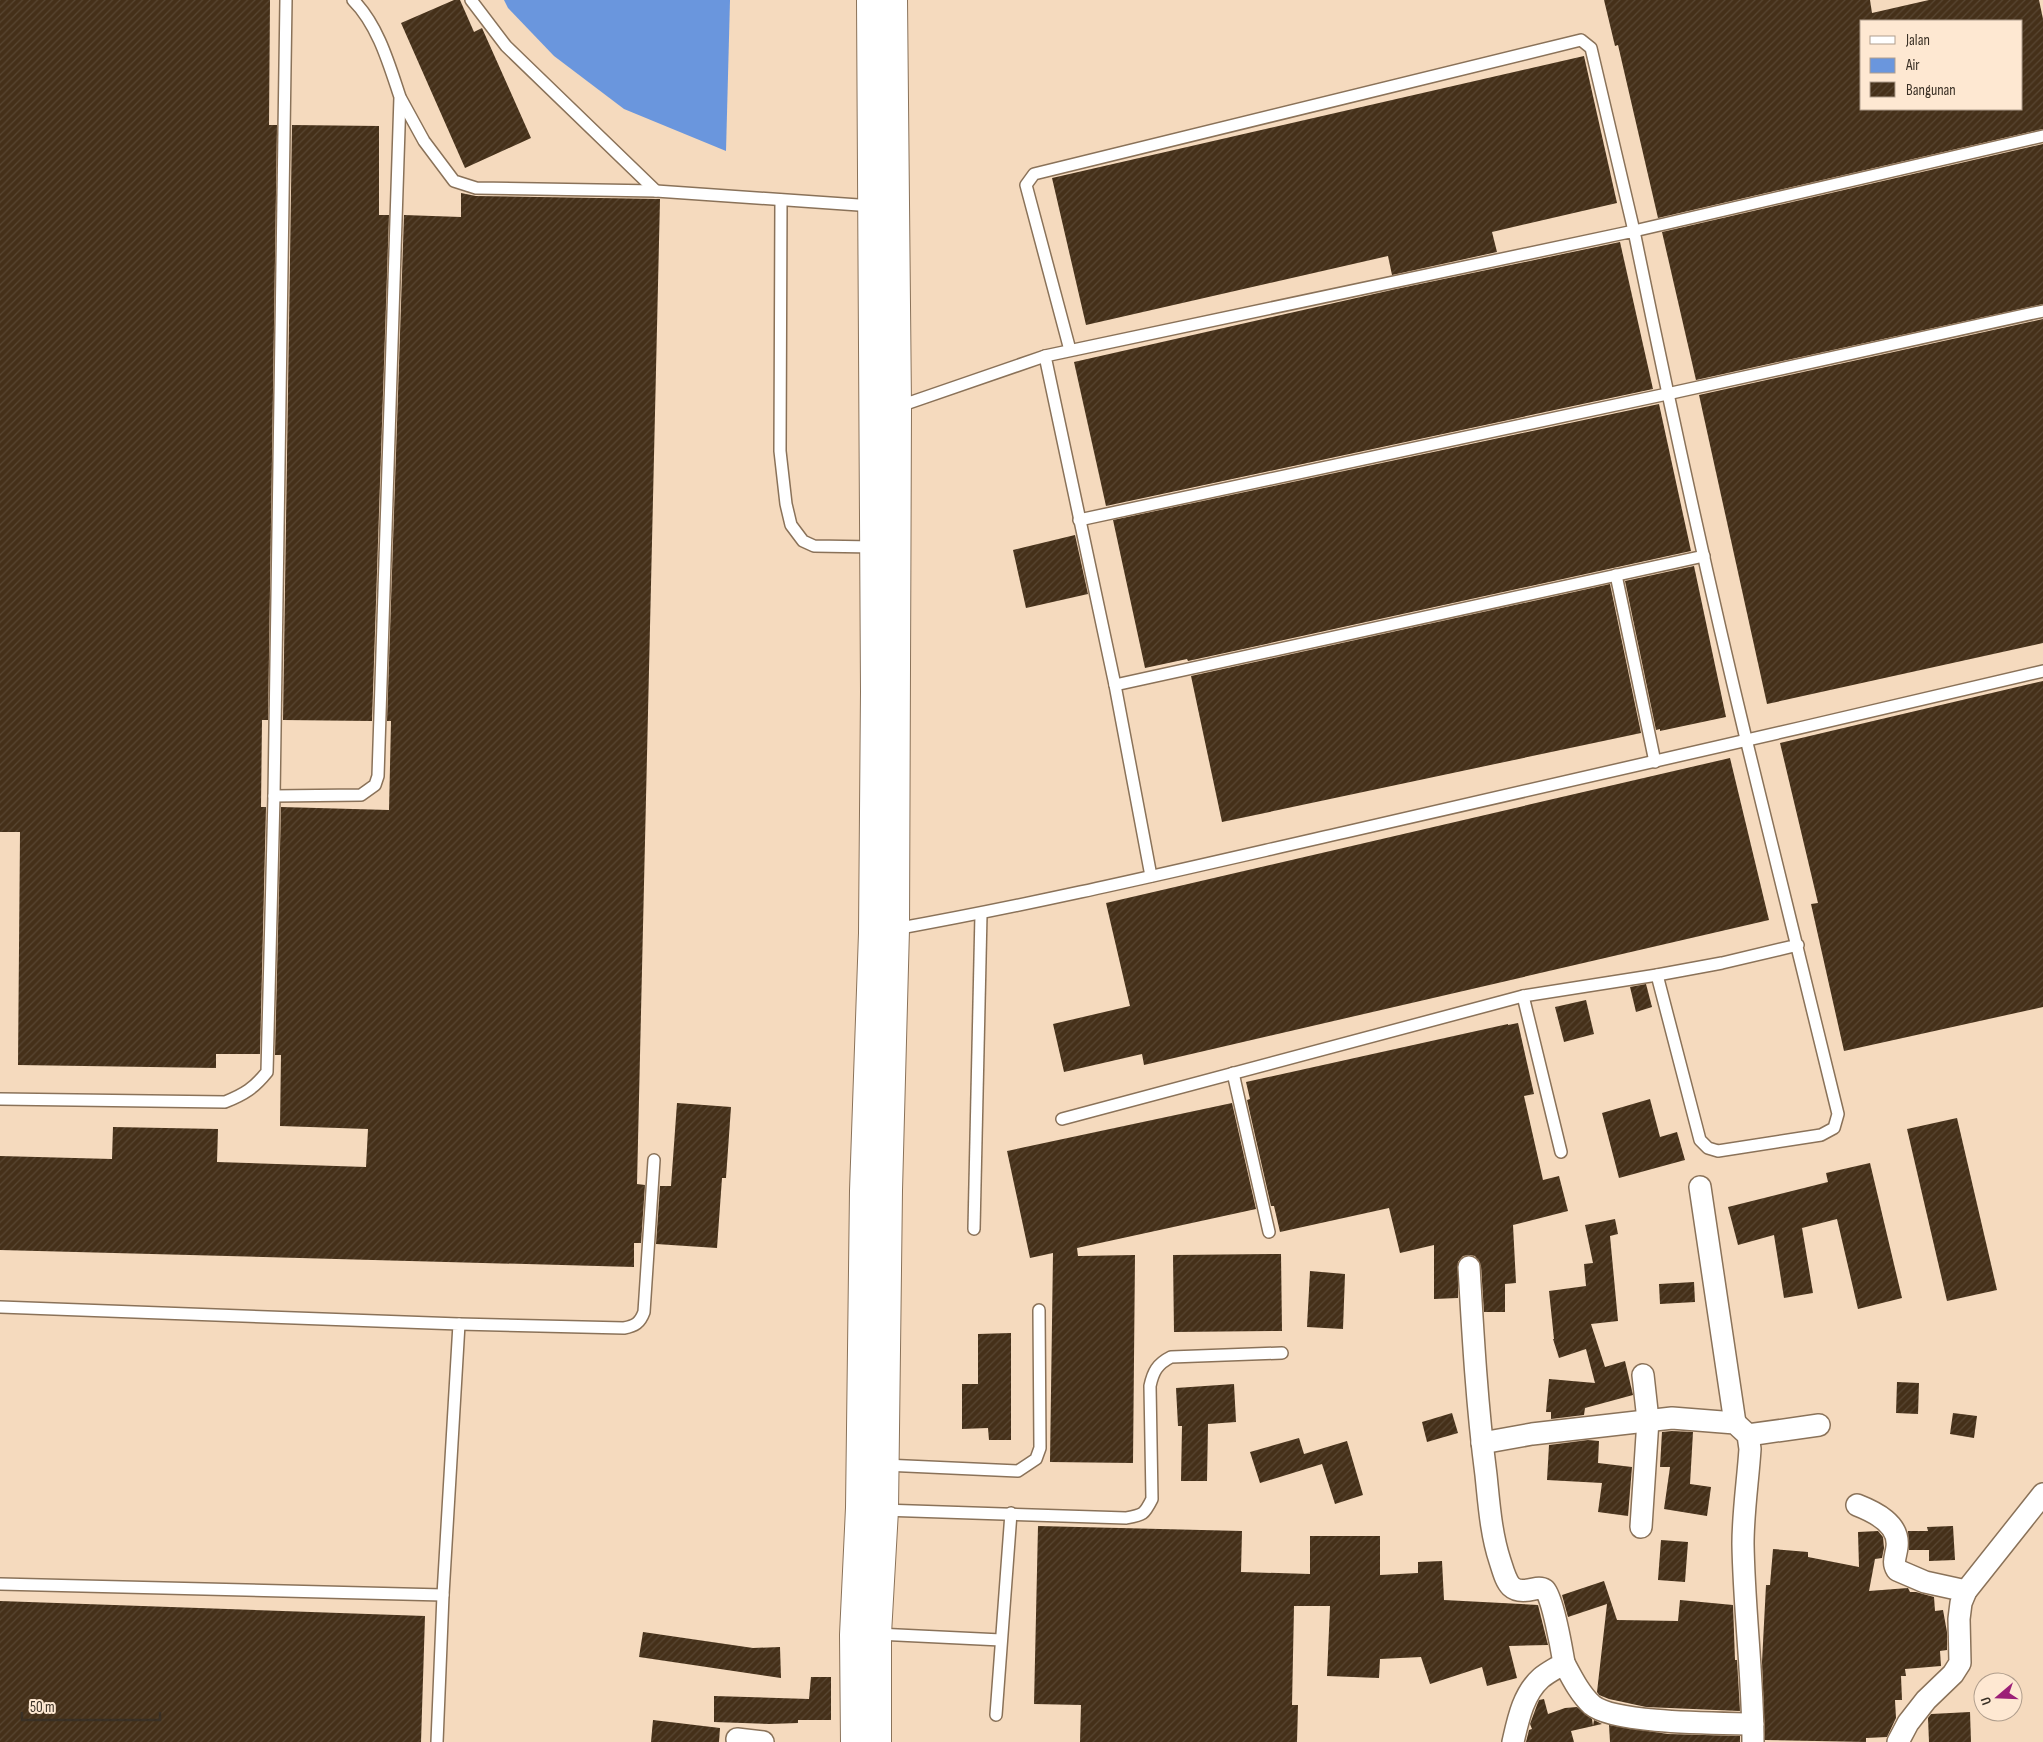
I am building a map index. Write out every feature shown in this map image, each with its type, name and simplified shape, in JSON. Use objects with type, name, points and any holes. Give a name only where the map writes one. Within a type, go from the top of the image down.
[{"type":"street","points":[[871,0],[897,408],[872,1465],[877,1634],[877,1742]]},
{"type":"street","points":[[884,931],[875,691],[874,547],[883,207],[893,0]]},
{"type":"street","points":[[1469,1267],[1482,1443],[1492,1523],[1500,1560],[1512,1588],[1517,1592],[1539,1588],[1547,1592],[1552,1606],[1564,1663],[1582,1693],[1593,1706],[1606,1712],[1643,1719],[1753,1733],[1753,1700],[1744,1587],[1743,1541],[1750,1448],[1742,1429],[1700,1187]]},
{"type":"street","points":[[1641,1527],[1648,1420],[1643,1375]]},
{"type":"street","points":[[1482,1443],[1532,1434],[1672,1418],[1742,1429],[1819,1425]]},
{"type":"street","points":[[1898,1742],[1908,1723],[1926,1700],[1953,1674],[1960,1663],[1959,1619],[1961,1603],[1966,1591],[2043,1494]]},
{"type":"street","points":[[1856,1506],[1872,1511],[1891,1526],[1897,1544],[1894,1562],[1898,1571],[1925,1582],[1966,1591]]},
{"type":"street","points":[[855,1742],[854,1635],[872,1509]]},
{"type":"street","points":[[1513,1742],[1527,1695],[1541,1678],[1564,1663]]},
{"type":"street","points":[[737,1739],[763,1742]]},
{"type":"lane","points":[[0,1099],[225,1102],[254,1088],[267,1072],[274,796],[286,0]]},
{"type":"lane","points":[[354,0],[368,16],[390,67],[400,97],[424,141],[454,181],[476,188],[656,191],[883,207]]},
{"type":"lane","points":[[471,0],[506,46],[656,191]]},
{"type":"lane","points":[[1070,350],[1026,185],[1034,174],[1581,40],[1591,48],[1634,231],[1667,394],[1746,741],[1798,945],[1838,1114],[1834,1128],[1821,1135],[1718,1151],[1708,1148],[1700,1140],[1658,975]]},
{"type":"lane","points":[[274,796],[361,795],[375,785],[378,776],[400,97]]},
{"type":"lane","points":[[897,408],[1045,356],[1070,350],[1634,231],[2043,136]]},
{"type":"lane","points":[[781,200],[780,451],[786,504],[791,525],[803,542],[814,546],[874,547]]},
{"type":"lane","points":[[1079,520],[2043,311]]},
{"type":"lane","points":[[1045,356],[1115,685],[1150,876]]},
{"type":"lane","points":[[1115,685],[1704,556]]},
{"type":"lane","points":[[1616,575],[1655,762]]},
{"type":"lane","points":[[884,931],[980,914],[1150,876],[1655,762],[2043,671]]},
{"type":"lane","points":[[974,1229],[980,914]]},
{"type":"lane","points":[[1062,1119],[1523,996],[1658,975],[1722,963],[1798,945]]},
{"type":"lane","points":[[1523,996],[1562,1152]]},
{"type":"lane","points":[[1233,1073],[1269,1232]]},
{"type":"lane","points":[[0,1307],[459,1324],[624,1328],[634,1326],[641,1320],[644,1312],[654,1160]]},
{"type":"lane","points":[[872,1465],[1018,1471],[1036,1459],[1040,1448],[1039,1310]]},
{"type":"lane","points":[[437,1742],[443,1595],[459,1324]]},
{"type":"lane","points":[[872,1509],[1126,1518],[1140,1516],[1146,1512],[1152,1499],[1150,1386],[1153,1374],[1160,1362],[1171,1358],[1282,1353]]},
{"type":"lane","points":[[996,1715],[1011,1513]]},
{"type":"lane","points":[[0,1584],[443,1595]]},
{"type":"lane","points":[[877,1634],[1001,1640]]},
{"type":"water","points":[[504,0],[730,0],[726,151],[624,109],[554,56],[508,8]]},
{"type":"building","points":[[0,0],[270,0],[269,125],[277,125],[268,720],[262,720],[261,807],[266,807],[260,1054],[216,1054],[216,1068],[18,1065],[20,832],[0,832]]},
{"type":"building","points":[[454,0],[460,0],[474,32],[482,28],[531,138],[465,168],[401,23]]},
{"type":"building","points":[[1604,0],[1870,0],[1872,13],[1929,0],[2039,0],[2043,19],[2043,129],[1658,218],[1618,45],[1615,46]]},
{"type":"building","points":[[1584,56],[1617,203],[1492,232],[1497,252],[1392,275],[1388,256],[1086,325],[1052,178]]},
{"type":"building","points":[[292,125],[379,126],[379,215],[389,215],[372,721],[283,720]]},
{"type":"building","points":[[2043,144],[2043,304],[1696,380],[1662,232]]},
{"type":"building","points":[[461,193],[476,196],[660,199],[637,1184],[645,1185],[641,1243],[634,1243],[634,1267],[0,1250],[0,1156],[112,1159],[113,1127],[218,1129],[217,1162],[366,1167],[368,1129],[280,1126],[281,1055],[275,1055],[281,807],[389,810],[391,721],[387,721],[404,215],[461,217]]},
{"type":"building","points":[[1620,242],[1653,389],[1106,506],[1074,362],[1396,289]]},
{"type":"building","points":[[2043,319],[2043,643],[1767,704],[1699,395]]},
{"type":"building","points":[[1659,404],[1691,551],[1188,661],[1187,659],[1145,668],[1113,520]]},
{"type":"building","points":[[1075,535],[1088,594],[1026,608],[1013,550]]},
{"type":"building","points":[[1694,566],[1726,717],[1660,731],[1660,729],[1656,730],[1625,581]]},
{"type":"building","points":[[1610,584],[1641,733],[1222,822],[1191,676]]},
{"type":"building","points":[[2043,681],[2043,1007],[1844,1051],[1811,904],[1818,903],[1780,743]]},
{"type":"building","points":[[1730,758],[1769,920],[1144,1065],[1142,1054],[1064,1072],[1053,1024],[1130,1006],[1106,903]]},
{"type":"building","points":[[1646,984],[1652,1007],[1636,1012],[1630,987]]},
{"type":"building","points":[[1586,1000],[1594,1034],[1564,1042],[1555,1007]]},
{"type":"building","points":[[1518,1023],[1534,1094],[1524,1096],[1543,1180],[1559,1176],[1568,1211],[1513,1225],[1516,1283],[1505,1284],[1505,1312],[1484,1312],[1481,1266],[1475,1256],[1463,1256],[1458,1262],[1458,1298],[1434,1299],[1434,1245],[1400,1253],[1389,1208],[1280,1232],[1274,1206],[1271,1206],[1247,1100],[1250,1099],[1246,1082]]},
{"type":"building","points":[[1650,1099],[1660,1137],[1677,1132],[1685,1160],[1619,1178],[1602,1113]]},
{"type":"building","points":[[677,1103],[731,1107],[726,1178],[722,1178],[717,1248],[656,1244],[660,1186],[671,1186]]},
{"type":"building","points":[[1232,1103],[1256,1209],[1077,1248],[1078,1256],[1135,1255],[1133,1463],[1050,1462],[1053,1253],[1030,1258],[1007,1151]]},
{"type":"building","points":[[1957,1118],[1997,1290],[1947,1301],[1907,1129]]},
{"type":"building","points":[[1870,1163],[1902,1298],[1858,1309],[1837,1219],[1802,1228],[1813,1293],[1784,1298],[1774,1235],[1738,1245],[1728,1207],[1828,1182],[1826,1173]]},
{"type":"building","points":[[1615,1219],[1618,1234],[1610,1236],[1618,1321],[1591,1324],[1605,1367],[1625,1361],[1633,1395],[1585,1408],[1584,1415],[1551,1419],[1551,1412],[1546,1412],[1549,1379],[1595,1383],[1586,1349],[1559,1358],[1553,1339],[1549,1291],[1586,1286],[1584,1264],[1593,1263],[1585,1225]]},
{"type":"building","points":[[1281,1254],[1282,1331],[1174,1332],[1173,1255]]},
{"type":"building","points":[[1310,1271],[1345,1274],[1343,1329],[1307,1327]]},
{"type":"building","points":[[1694,1282],[1695,1302],[1660,1304],[1659,1284]]},
{"type":"building","points":[[1011,1333],[1011,1440],[989,1440],[988,1428],[962,1429],[962,1384],[978,1384],[978,1334]]},
{"type":"building","points":[[1897,1382],[1919,1383],[1918,1414],[1896,1413]]},
{"type":"building","points":[[1234,1384],[1236,1422],[1208,1424],[1207,1481],[1181,1481],[1182,1426],[1178,1426],[1176,1388]]},
{"type":"building","points":[[1452,1413],[1458,1433],[1427,1442],[1422,1422]]},
{"type":"building","points":[[1953,1413],[1977,1416],[1974,1438],[1950,1434]]},
{"type":"building","points":[[1662,1432],[1693,1432],[1690,1484],[1711,1487],[1707,1516],[1664,1509],[1670,1467],[1660,1467]]},
{"type":"building","points":[[1299,1438],[1304,1454],[1347,1441],[1363,1495],[1335,1504],[1322,1464],[1260,1483],[1250,1452]]},
{"type":"building","points":[[1588,1440],[1599,1441],[1598,1463],[1632,1467],[1628,1516],[1598,1512],[1602,1483],[1547,1480],[1549,1445]]},
{"type":"building","points":[[1038,1526],[1242,1531],[1241,1572],[1310,1574],[1310,1536],[1380,1536],[1380,1575],[1418,1573],[1418,1562],[1442,1561],[1444,1600],[1538,1605],[1548,1645],[1509,1646],[1517,1678],[1487,1686],[1482,1667],[1430,1684],[1421,1657],[1380,1659],[1379,1678],[1327,1676],[1330,1606],[1294,1606],[1292,1705],[1298,1705],[1297,1742],[1080,1742],[1081,1705],[1034,1704]]},
{"type":"building","points":[[1953,1526],[1955,1560],[1929,1561],[1929,1550],[1909,1550],[1908,1531],[1928,1531],[1927,1527]]},
{"type":"building","points":[[1878,1531],[1883,1537],[1884,1548],[1882,1558],[1875,1559],[1869,1591],[1908,1588],[1910,1592],[1934,1597],[1935,1611],[1943,1610],[1947,1632],[1947,1650],[1940,1651],[1941,1666],[1905,1669],[1906,1676],[1901,1676],[1902,1700],[1895,1700],[1896,1718],[1887,1737],[1866,1738],[1866,1742],[1765,1740],[1762,1662],[1766,1585],[1770,1585],[1773,1549],[1808,1552],[1808,1557],[1859,1567],[1858,1532]]},
{"type":"building","points":[[1661,1540],[1688,1542],[1685,1582],[1658,1580]]},
{"type":"building","points":[[1604,1581],[1617,1620],[1678,1621],[1680,1600],[1733,1605],[1735,1660],[1737,1660],[1740,1711],[1646,1707],[1599,1695],[1597,1692],[1607,1604],[1568,1617],[1562,1595]]},
{"type":"building","points":[[0,1601],[425,1616],[421,1742],[0,1742]]},
{"type":"building","points":[[643,1632],[753,1648],[780,1647],[781,1678],[639,1657]]},
{"type":"building","points":[[811,1677],[831,1677],[831,1720],[798,1720],[798,1723],[769,1724],[714,1722],[714,1696],[809,1699]]},
{"type":"building","points":[[1544,1699],[1548,1714],[1565,1708],[1577,1707],[1592,1719],[1593,1726],[1594,1720],[1602,1724],[1571,1731],[1574,1742],[1526,1742],[1529,1730],[1532,1729],[1530,1724],[1539,1700]]},
{"type":"building","points":[[1970,1712],[1971,1742],[1929,1742],[1928,1718],[1931,1714]]},
{"type":"building","points":[[653,1720],[720,1728],[719,1742],[651,1742]]},
{"type":"building","points":[[1609,1725],[1668,1734],[1740,1736],[1740,1742],[1610,1742]]}]
